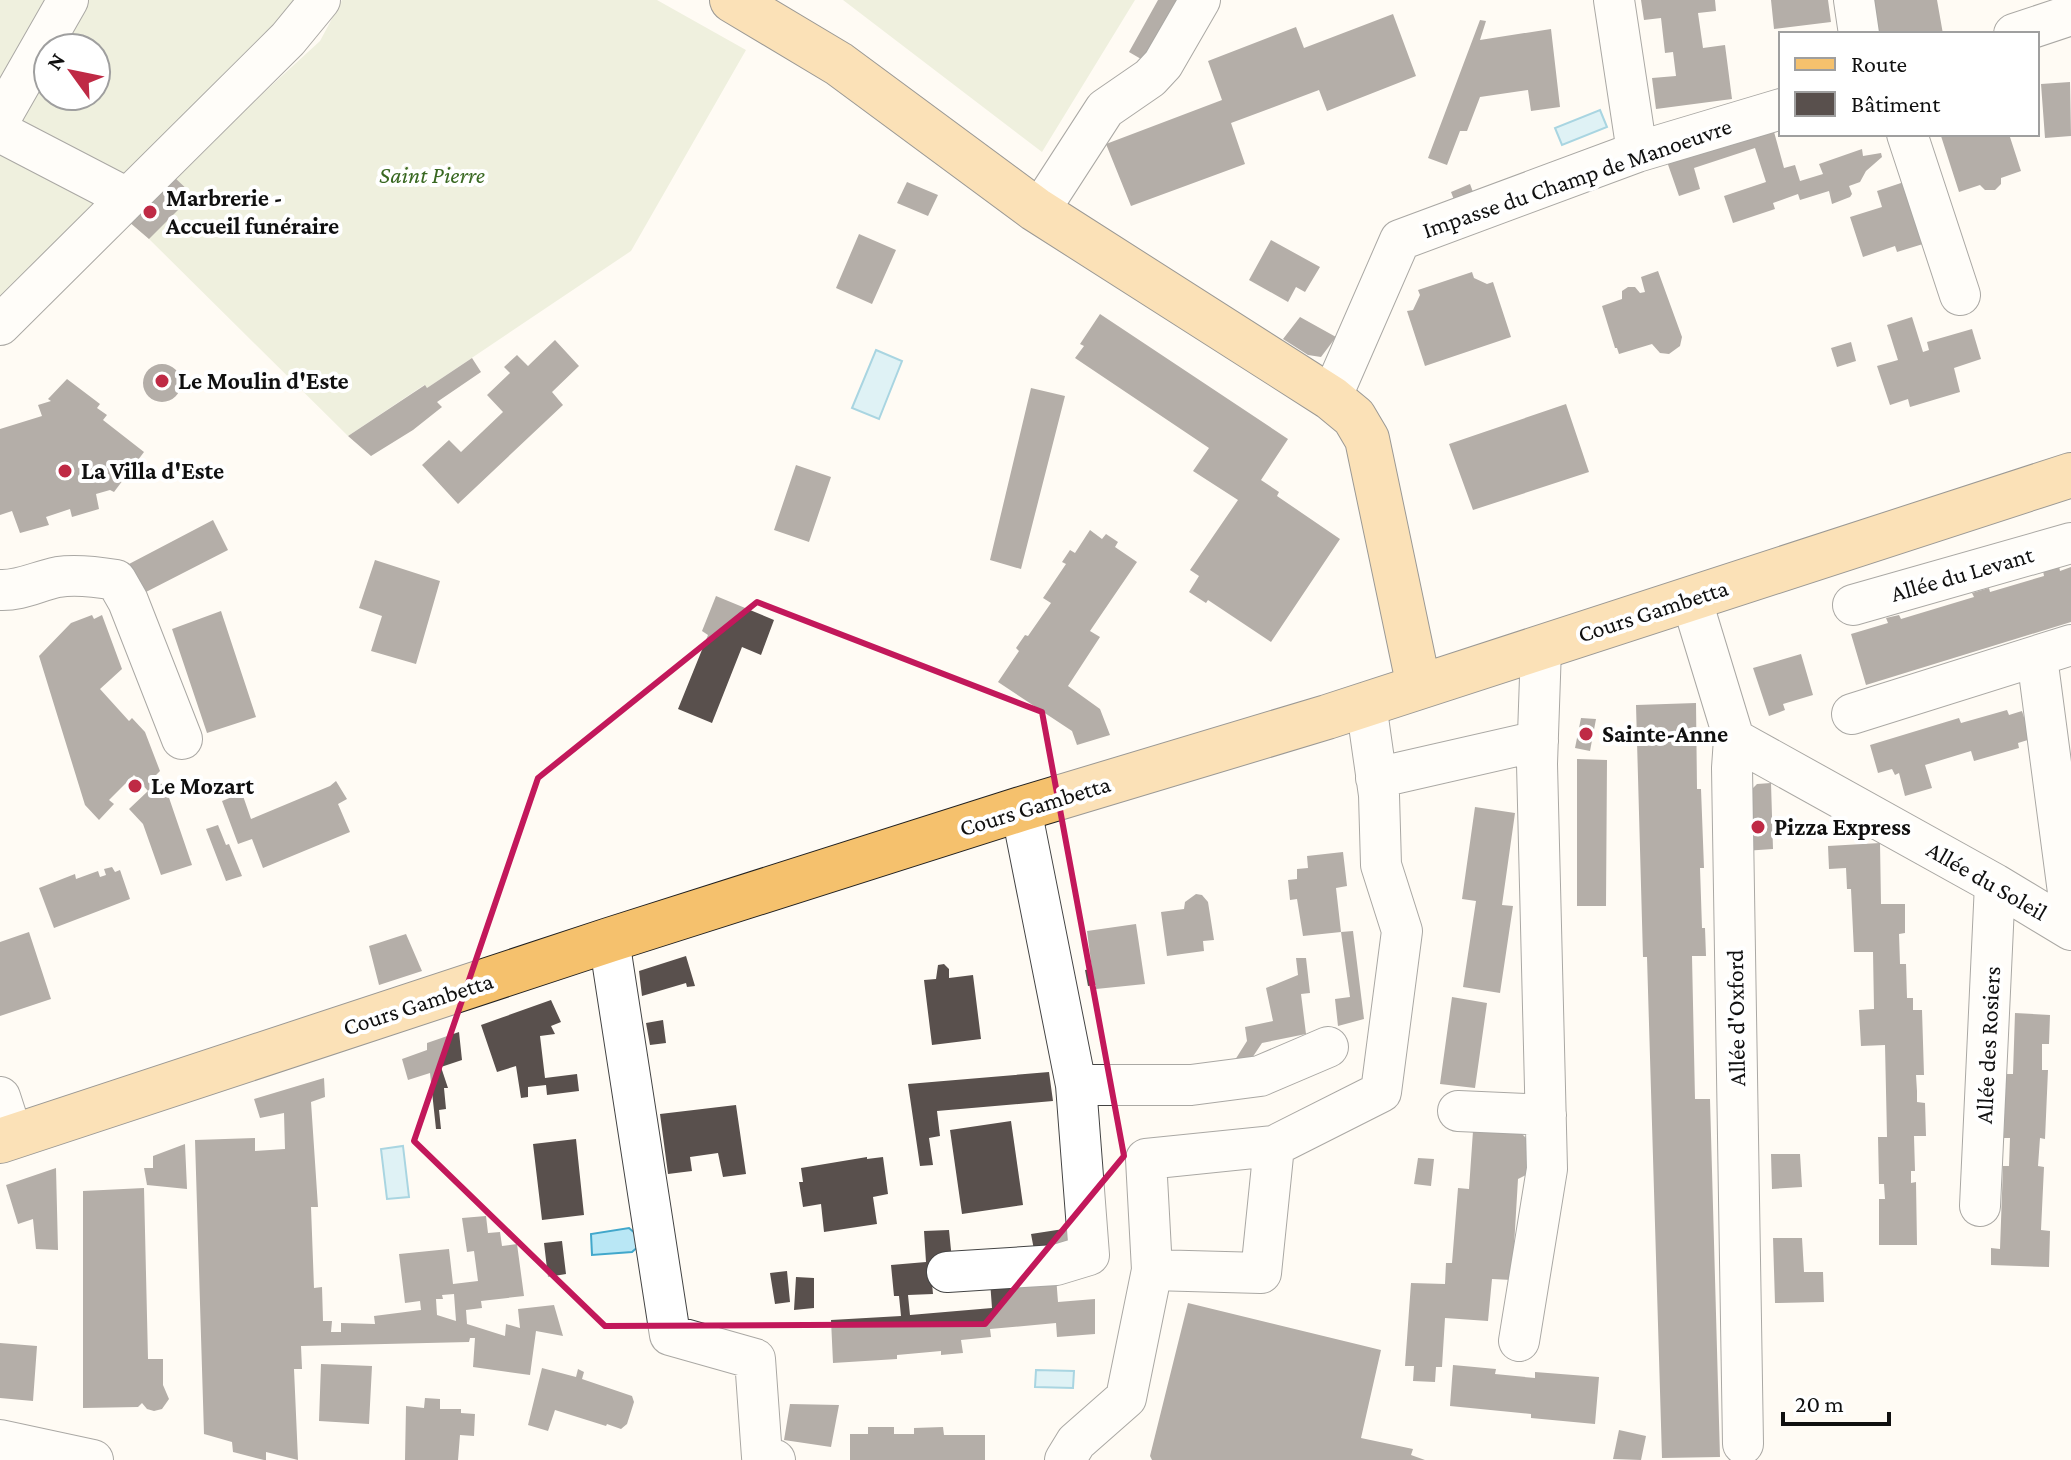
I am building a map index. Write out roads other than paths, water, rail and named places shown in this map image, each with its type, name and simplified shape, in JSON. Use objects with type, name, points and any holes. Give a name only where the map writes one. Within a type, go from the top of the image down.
[{"type":"main road","points":[[732,0],[839,64],[1039,211],[1331,398],[1354,417],[1367,439],[1419,687]]},
{"type":"main road","name":"Cours Gambetta","points":[[4,1125],[1366,704],[2071,475]]},
{"type":"street","points":[[0,119],[68,0]]},
{"type":"street","points":[[0,325],[295,31],[320,0]]},
{"type":"street","points":[[1039,211],[1105,109],[1150,78],[1163,64],[1200,0]]},
{"type":"street","points":[[1614,0],[1637,152]]},
{"type":"street","points":[[1854,0],[1859,32]]},
{"type":"street","points":[[2020,32],[2071,15]]},
{"type":"street","name":"Impasse du Champ de Manoeuvre","points":[[1331,398],[1400,240],[1637,152],[1779,110]]},
{"type":"street","points":[[0,132],[127,198]]},
{"type":"street","points":[[1908,136],[1960,295]]},
{"type":"street","name":"Allée du Levant","points":[[1853,605],[2071,543]]},
{"type":"street","points":[[0,590],[59,577],[116,580],[128,601],[182,739]]},
{"type":"street","name":"Allée d'Oxford","points":[[1691,598],[1734,739],[1732,800],[1743,1444]]},
{"type":"street","points":[[1519,1341],[1547,1169],[1538,741],[1541,648]]},
{"type":"street","points":[[1852,714],[2054,651],[2071,915]]},
{"type":"street","points":[[1065,1460],[1076,1442],[1126,1398],[1152,1270],[1146,1159],[1274,1146],[1381,1092],[1402,931],[1381,865],[1376,778],[1366,704]]},
{"type":"street","name":"Allée du Soleil","points":[[1734,739],[1995,884],[2071,930]]},
{"type":"street","points":[[1376,778],[1538,741]]},
{"type":"street","points":[[947,1272],[1056,1265],[1089,1255],[1076,1085],[1021,809]]},
{"type":"street","name":"Allée des Rosiers","points":[[1980,1206],[1995,884]]},
{"type":"street","points":[[609,940],[670,1335],[755,1359],[762,1457],[775,1460]]},
{"type":"street","points":[[1076,1085],[1191,1085],[1260,1076],[1328,1047]]},
{"type":"street","points":[[1458,1111],[1546,1115]]},
{"type":"street","points":[[1152,1270],[1261,1273],[1274,1146]]},
{"type":"street","points":[[20,1448],[93,1460]]},
{"type":"water","points":[[1600,110],[1607,127],[1562,145],[1555,128]]},
{"type":"water","points":[[876,350],[902,361],[879,419],[852,408]]},
{"type":"water","points":[[403,1146],[409,1197],[387,1199],[381,1149]]},
{"type":"water","points":[[629,1228],[636,1234],[639,1246],[632,1252],[592,1255],[591,1234]]},
{"type":"water","points":[[1036,1370],[1074,1371],[1073,1388],[1035,1387]]},
{"type":"place","name":"Marbrerie - Accueil funéraire","points":[[150,212]]},
{"type":"place","name":"Le Moulin d'Este","points":[[162,381]]},
{"type":"place","name":"La Villa d'Este","points":[[65,471]]},
{"type":"place","name":"Sainte-Anne","points":[[1586,734]]},
{"type":"place","name":"Le Mozart","points":[[135,786]]},
{"type":"place","name":"Pizza Express","points":[[1758,827]]},
{"type":"park label","name":"Saint Pierre","points":[[432,175]]}]
